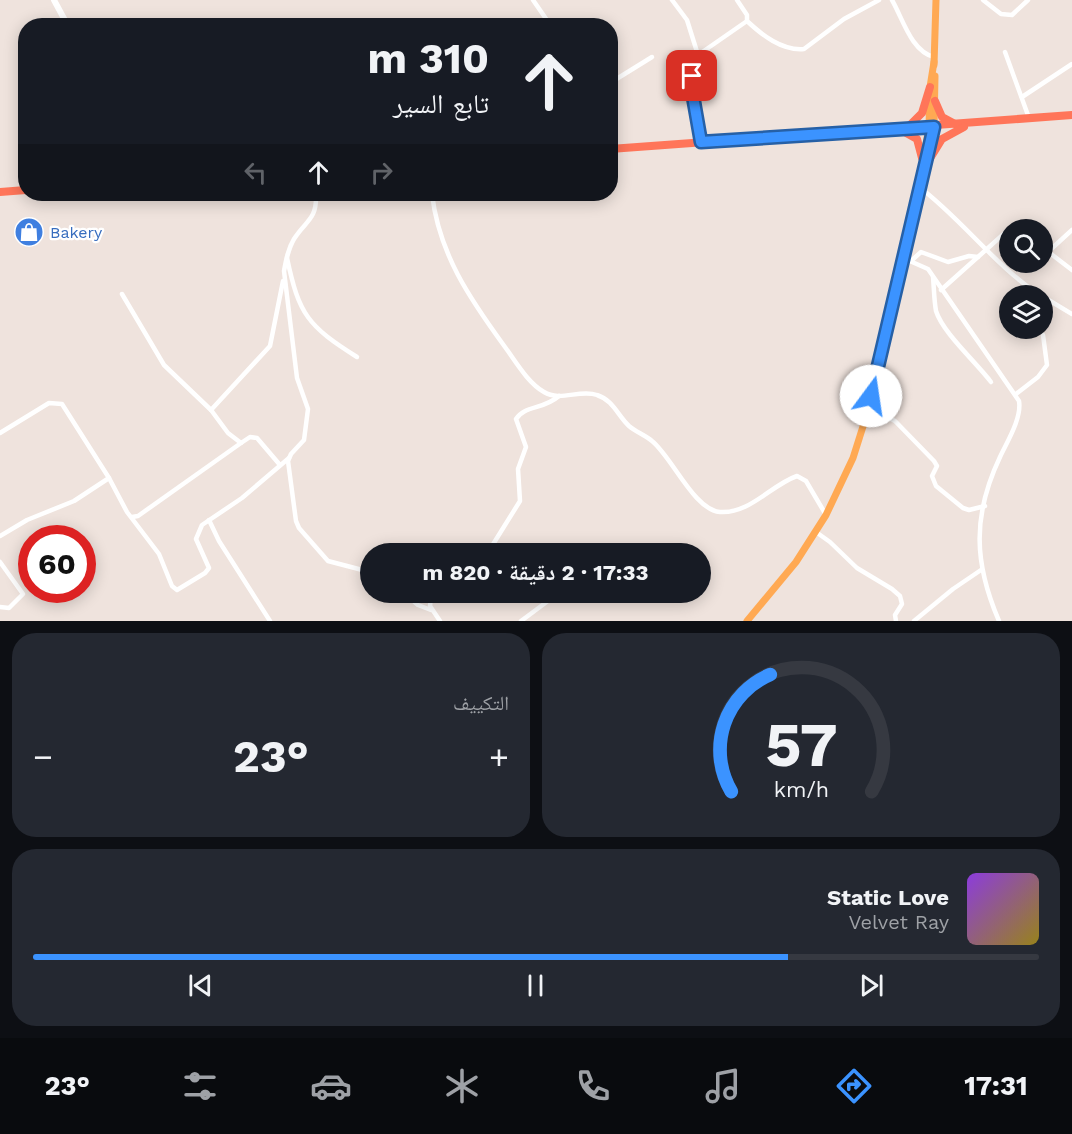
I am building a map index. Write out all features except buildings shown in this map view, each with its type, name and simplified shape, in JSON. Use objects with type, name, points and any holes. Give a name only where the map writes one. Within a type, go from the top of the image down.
[{"type":"highway","points":[[903,128],[922,113],[930,87]]},
{"type":"highway","points":[[935,101],[945,120],[965,125]]},
{"type":"highway","points":[[618,149],[965,125],[1072,115]]},
{"type":"highway","points":[[924,161],[942,139],[965,125]]},
{"type":"highway","points":[[903,128],[917,139],[924,161]]},
{"type":"highway","points":[[0,192],[18,191]]},
{"type":"main road","points":[[747,621],[776,588],[826,515],[853,458],[866,417],[890,323],[932,127],[935,101],[936,0]]},
{"type":"main road","points":[[932,127],[930,87],[934,60]]},
{"type":"street","points":[[54,0],[64,18]]},
{"type":"street","points":[[533,0],[545,18]]},
{"type":"street","points":[[672,0],[687,20],[698,55],[698,63],[691,82],[701,142]]},
{"type":"street","points":[[737,0],[747,15],[747,21],[765,38],[797,50],[804,49],[844,19],[879,0]]},
{"type":"street","points":[[892,0],[917,46],[934,60]]},
{"type":"street","points":[[983,0],[1001,14],[1012,15],[1028,0]]},
{"type":"street","points":[[698,55],[747,21]]},
{"type":"street","points":[[1005,52],[1029,118]]},
{"type":"street","points":[[618,77],[652,57]]},
{"type":"street","points":[[1022,97],[1072,64]]},
{"type":"street","points":[[919,184],[1026,285]]},
{"type":"street","points":[[211,410],[270,346],[287,255],[295,237],[314,215],[315,201]]},
{"type":"street","points":[[434,201],[446,251],[464,291],[526,374],[544,393],[559,396],[592,393],[608,401],[628,425],[662,451],[694,494],[713,510],[729,511],[745,506],[797,476],[806,481],[826,515]]},
{"type":"street","points":[[1053,247],[1072,230]]},
{"type":"street","points":[[942,290],[999,239]]},
{"type":"street","points":[[911,261],[921,252],[948,262],[969,256],[978,257]]},
{"type":"street","points":[[1053,254],[1072,270]]},
{"type":"street","points":[[287,255],[297,298],[307,319],[327,338],[357,357]]},
{"type":"street","points":[[903,258],[925,267],[933,275],[980,346],[1016,394],[1020,408],[993,472],[978,540],[981,570],[999,621]]},
{"type":"street","points":[[933,275],[936,309],[940,320],[958,345],[971,356],[991,382]]},
{"type":"street","points":[[0,434],[49,403],[57,402],[67,409],[132,517],[159,554],[172,586],[177,590],[208,570],[208,562],[196,539],[199,528],[242,498],[289,458],[304,440],[308,410],[298,383],[284,279]]},
{"type":"street","points":[[122,294],[164,365],[211,410],[228,433],[240,443]]},
{"type":"street","points":[[1053,303],[1072,314]]},
{"type":"street","points":[[1016,394],[1038,377],[1047,365],[1044,339]]},
{"type":"street","points":[[971,356],[980,346]]},
{"type":"street","points":[[493,543],[520,501],[518,470],[526,447],[516,418],[524,410],[547,405],[559,396]]},
{"type":"street","points":[[866,417],[887,417],[895,421],[934,461],[937,466],[932,476],[936,486],[963,508],[969,510],[985,506]]},
{"type":"street","points":[[132,517],[138,516],[250,437],[257,438],[280,465]]},
{"type":"street","points":[[289,458],[296,521],[299,528],[328,561],[360,569]]},
{"type":"street","points":[[0,536],[27,520],[74,501],[109,478]]},
{"type":"street","points":[[138,516],[139,524]]},
{"type":"street","points":[[209,520],[219,541],[270,621]]},
{"type":"street","points":[[816,532],[837,547],[857,568],[880,580],[900,596],[902,604],[895,615],[896,621]]},
{"type":"street","points":[[0,562],[23,593],[9,608],[0,607]]},
{"type":"street","points":[[914,621],[953,589],[981,570]]},
{"type":"street","points":[[416,603],[431,610],[440,621]]},
{"type":"street","points":[[431,603],[431,610]]},
{"type":"street","points":[[521,621],[545,603]]},
{"type":"place","name":"Bakery","points":[[29,232]]},
{"type":"route","points":[[692,76],[691,85],[701,142],[934,127],[926,165],[919,183],[890,323],[871,396]]}]
